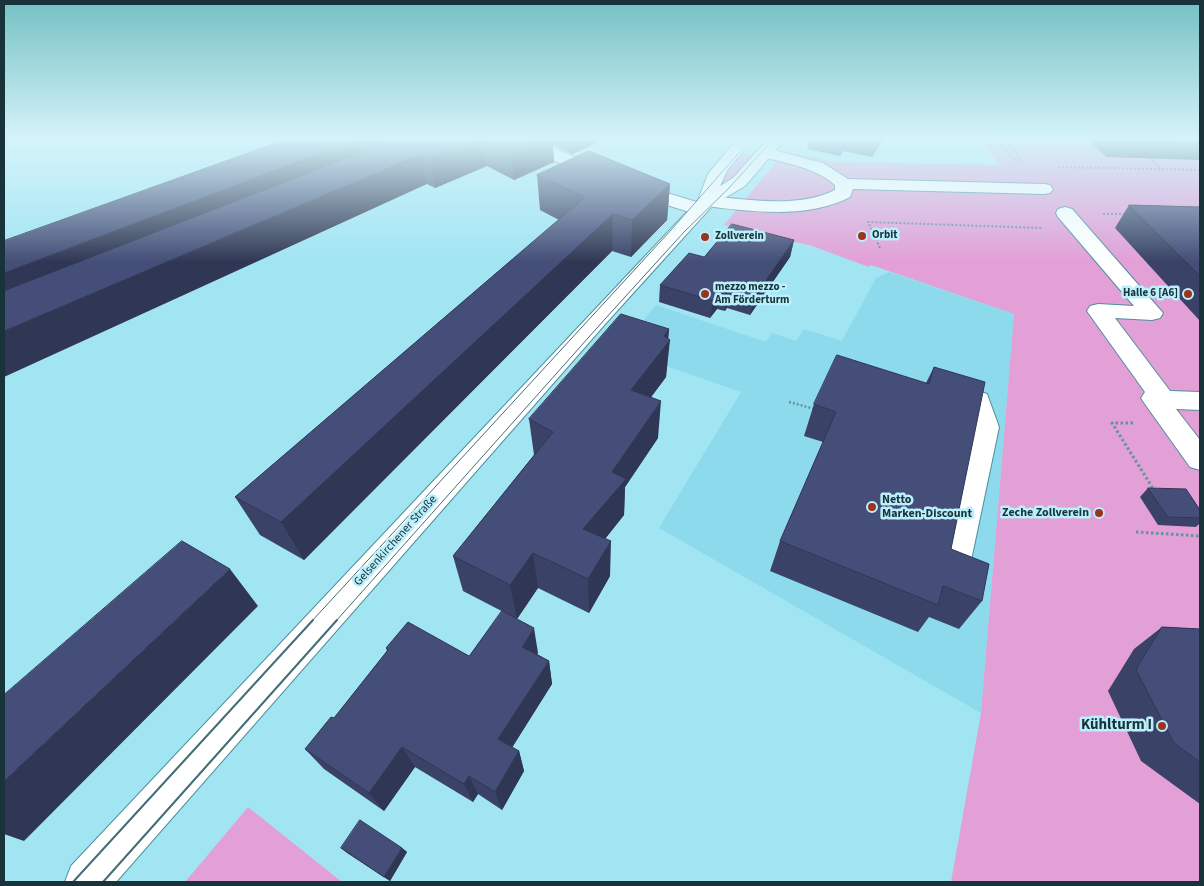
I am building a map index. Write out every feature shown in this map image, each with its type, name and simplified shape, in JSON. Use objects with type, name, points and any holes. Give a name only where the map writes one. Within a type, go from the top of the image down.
[{"type":"main road","points":[[609,179],[628,188],[703,205],[801,206],[837,198],[844,193],[844,184],[840,179]]},
{"type":"main road","name":"Gelsenkirchener Straße","points":[[703,205],[713,179]]},
{"type":"main road","name":"Gelsenkirchener Straße","points":[[87,882],[598,318],[703,205],[741,179]]},
{"type":"main road","points":[[844,184],[1044,189]]},
{"type":"main road","points":[[1065,213],[1152,313],[1098,311],[1163,399]]},
{"type":"main road","points":[[1200,400],[1154,398],[1200,460]]},
{"type":"main road","points":[[953,570],[986,427],[978,400]]},
{"type":"path","points":[[1065,213],[1134,215]]},
{"type":"path","points":[[880,248],[868,222],[1036,228]]},
{"type":"path","points":[[788,402],[816,410]]},
{"type":"path","points":[[1116,428],[1159,497]]},
{"type":"path","points":[[1136,532],[1200,536]]},
{"type":"shaded area","points":[[722,179],[731,179],[724,187],[717,185]]},
{"type":"shaded area","name":"Zeche Zollverein","points":[[762,179],[1200,179],[1200,882],[951,882],[981,713],[1014,314],[871,265],[869,267],[812,246],[724,225]]},
{"type":"shaded area","points":[[889,272],[1014,314],[981,713],[659,528],[741,392],[620,350],[656,305],[766,342],[772,333],[796,341],[804,329],[842,341],[876,278]]},
{"type":"shaded area","points":[[248,807],[342,882],[185,882]]},
{"type":"building","points":[[175,179],[251,179],[4,273],[4,241]]},
{"type":"building","points":[[292,179],[361,179],[4,331],[4,291]]},
{"type":"building","points":[[546,179],[659,179],[670,184],[632,220],[613,214],[281,522],[235,497],[585,197]]},
{"type":"building","points":[[1129,205],[1200,207],[1200,276]]},
{"type":"building","points":[[732,224],[794,240],[754,298],[730,291],[728,294],[720,291],[713,301],[660,285],[689,253],[704,257]]},
{"type":"building","points":[[621,314],[669,329],[664,336],[670,340],[631,390],[661,401],[612,472],[626,479],[583,529],[611,541],[588,579],[533,553],[510,585],[453,556],[553,432],[529,419]]},
{"type":"building","name":"Netto Marken-Discount","points":[[837,355],[929,384],[934,367],[985,382],[951,549],[989,564],[982,601],[943,586],[938,605],[780,541],[836,412],[814,404]]},
{"type":"building","points":[[1148,488],[1186,489],[1200,510],[1200,518],[1168,517]]},
{"type":"building","points":[[182,541],[230,569],[4,781],[4,695]]},
{"type":"building","points":[[502,611],[534,628],[522,647],[549,661],[498,739],[519,751],[495,792],[469,776],[464,784],[402,747],[369,793],[305,749],[331,717],[334,718],[388,650],[386,648],[408,622],[469,656]]},
{"type":"building","points":[[1162,627],[1200,629],[1200,762],[1174,743],[1136,670]]},
{"type":"building","points":[[360,820],[402,848],[384,877],[341,848]]},
{"type":"tram line","points":[[312,621],[716,179]]},
{"type":"tram line","points":[[336,621],[605,319],[684,232],[737,179]]},
{"type":"tram line","points":[[73,882],[313,620]]},
{"type":"tram line","points":[[103,882],[337,620]]},
{"type":"place","name":"Orbit","points":[[862,236]]},
{"type":"place","name":"Zollverein","points":[[705,237]]},
{"type":"place","name":"mezzo mezzo - Am Förderturm","points":[[705,294]]},
{"type":"place","name":"Halle 6 [A6]","points":[[1188,294]]},
{"type":"place","name":"Netto Marken-Discount","points":[[872,507]]},
{"type":"place","name":"Zeche Zollverein","points":[[1099,513]]},
{"type":"place","name":"Kühlturm I","points":[[1162,726]]}]
